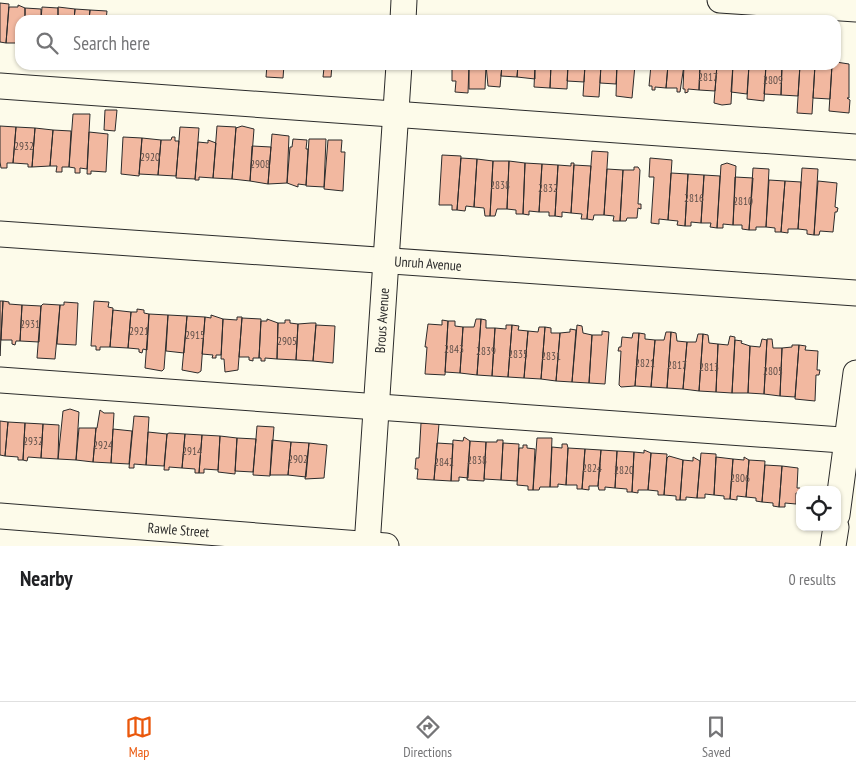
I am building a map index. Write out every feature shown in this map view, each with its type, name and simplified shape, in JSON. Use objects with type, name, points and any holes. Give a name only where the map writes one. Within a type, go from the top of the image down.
[{"type":"street","points":[[403,15],[404,0]]},
{"type":"street","points":[[720,0],[856,9]]},
{"type":"street","name":"Brous Avenue","points":[[373,546],[376,408],[399,70]]},
{"type":"street","points":[[0,86],[856,147]]},
{"type":"street","name":"Unruh Avenue","points":[[0,234],[856,293]]},
{"type":"street","points":[[841,495],[852,441],[856,373]]},
{"type":"street","points":[[0,380],[852,441]]},
{"type":"street","name":"Rawle Street","points":[[0,516],[373,546]]},
{"type":"street","points":[[833,546],[835,531]]},
{"type":"building","points":[[0,3],[9,4],[6,43],[0,42]]},
{"type":"building","points":[[18,5],[25,8],[25,15],[15,15],[15,43],[6,43],[9,7],[18,7]]},
{"type":"building","points":[[42,7],[58,8],[58,15],[41,15]]},
{"type":"building","points":[[58,7],[75,9],[74,15],[58,15]]},
{"type":"building","points":[[25,8],[41,9],[41,15],[25,15]]},
{"type":"building","points":[[75,9],[90,10],[90,15],[74,15]]},
{"type":"building","points":[[90,10],[107,11],[107,15],[90,15]]},
{"type":"building","points":[[841,63],[849,64],[849,98],[847,98],[850,100],[849,113],[829,111],[832,70],[841,70]]},
{"type":"building","points":[[267,70],[284,70],[283,78],[266,77]]},
{"type":"building","points":[[324,70],[332,70],[331,77],[323,77]]},
{"type":"building","points":[[452,70],[469,70],[468,93],[455,92],[456,81],[452,81]]},
{"type":"building","points":[[469,70],[486,70],[485,89],[469,89]]},
{"type":"building","points":[[486,70],[502,70],[500,87],[488,86]]},
{"type":"building","points":[[502,70],[518,70],[517,77],[501,76]]},
{"type":"building","points":[[518,70],[535,70],[535,79],[517,77]]},
{"type":"building","points":[[535,70],[551,70],[550,88],[534,87]]},
{"type":"building","points":[[551,70],[568,70],[567,89],[550,88]]},
{"type":"building","points":[[568,70],[585,70],[584,82],[567,81]]},
{"type":"building","points":[[585,70],[601,70],[599,97],[583,96]]},
{"type":"building","points":[[601,70],[617,70],[616,84],[600,83]]},
{"type":"building","points":[[617,70],[635,70],[632,98],[616,96]]},
{"type":"building","points":[[651,70],[668,70],[666,88],[655,87],[655,90],[652,90],[652,86],[649,86]]},
{"type":"building","points":[[668,70],[683,70],[680,92],[677,92],[677,88],[666,88]]},
{"type":"building","points":[[684,70],[700,70],[699,90],[688,89],[688,92],[685,93],[685,89],[683,89]]},
{"type":"building","points":[[700,70],[717,70],[715,91],[699,90]]},
{"type":"building","points":[[717,70],[733,70],[731,104],[722,105],[714,103]]},
{"type":"building","points":[[733,70],[749,70],[747,94],[731,92]]},
{"type":"building","points":[[749,70],[766,70],[764,101],[747,99]]},
{"type":"building","points":[[766,70],[782,70],[781,95],[764,94]]},
{"type":"building","points":[[782,70],[800,70],[798,96],[781,95]]},
{"type":"building","points":[[800,70],[815,70],[812,114],[797,113]]},
{"type":"building","points":[[815,70],[832,70],[830,99],[813,98]]},
{"type":"building","points":[[105,110],[117,110],[115,131],[104,130]]},
{"type":"building","points":[[73,114],[90,114],[87,169],[80,168],[80,173],[75,173],[75,168],[69,167]]},
{"type":"building","points":[[0,126],[16,127],[13,163],[7,163],[7,168],[1,168],[0,162]]},
{"type":"building","points":[[217,126],[236,127],[232,179],[213,178]]},
{"type":"building","points":[[242,126],[254,129],[250,181],[232,179],[236,128]]},
{"type":"building","points":[[16,127],[35,128],[32,167],[28,167],[28,164],[13,163]]},
{"type":"building","points":[[180,127],[199,128],[195,179],[176,178]]},
{"type":"building","points":[[35,128],[53,130],[50,166],[32,167]]},
{"type":"building","points":[[53,130],[71,131],[69,167],[62,167],[62,172],[56,172],[57,166],[50,166]]},
{"type":"building","points":[[89,132],[108,134],[106,172],[91,171],[91,174],[87,174]]},
{"type":"building","points":[[272,134],[289,136],[287,183],[268,184]]},
{"type":"building","points":[[123,137],[142,138],[139,176],[121,174]]},
{"type":"building","points":[[172,137],[175,137],[175,141],[179,141],[176,176],[158,175],[161,140],[171,140]]},
{"type":"building","points":[[142,138],[161,140],[158,175],[139,174]]},
{"type":"building","points":[[293,139],[307,140],[306,149],[308,149],[306,185],[298,184],[298,187],[287,183],[290,147],[292,147]]},
{"type":"building","points":[[309,139],[326,139],[324,187],[306,186]]},
{"type":"building","points":[[208,140],[216,143],[213,178],[199,177],[199,180],[195,180],[198,142],[208,143]]},
{"type":"building","points":[[328,140],[342,140],[341,152],[345,152],[343,191],[324,189]]},
{"type":"building","points":[[252,146],[271,147],[268,184],[250,181]]},
{"type":"building","points":[[592,151],[608,152],[604,215],[594,215],[593,220],[587,219]]},
{"type":"building","points":[[442,155],[461,156],[457,210],[452,210],[452,205],[439,205]]},
{"type":"building","points":[[461,158],[477,159],[474,207],[466,206],[465,211],[457,210]]},
{"type":"building","points":[[650,158],[672,160],[668,220],[659,219],[659,224],[651,223],[654,177],[649,177]]},
{"type":"building","points":[[477,159],[493,161],[490,216],[485,216],[484,208],[474,207]]},
{"type":"building","points":[[493,161],[509,161],[507,209],[497,209],[495,216],[490,216]]},
{"type":"building","points":[[509,161],[525,163],[523,214],[516,214],[516,210],[507,209]]},
{"type":"building","points":[[525,163],[542,164],[539,212],[529,211],[529,215],[523,214]]},
{"type":"building","points":[[571,163],[574,163],[571,213],[562,212],[562,217],[555,216],[558,165],[571,166]]},
{"type":"building","points":[[727,163],[736,166],[733,225],[723,224],[723,228],[717,228],[721,165]]},
{"type":"building","points":[[542,164],[558,165],[555,216],[549,216],[549,212],[539,212]]},
{"type":"building","points":[[574,165],[591,166],[587,219],[581,219],[582,214],[571,213]]},
{"type":"building","points":[[634,167],[638,167],[640,170],[638,204],[641,204],[641,209],[638,208],[637,218],[627,218],[626,221],[620,221],[623,170],[634,170]]},
{"type":"building","points":[[753,168],[769,169],[766,227],[756,227],[756,230],[749,230]]},
{"type":"building","points":[[802,168],[818,169],[814,235],[807,234],[807,230],[798,229]]},
{"type":"building","points":[[607,169],[623,170],[620,221],[613,221],[614,216],[604,215]]},
{"type":"building","points":[[671,173],[688,174],[685,226],[677,225],[678,221],[668,220]]},
{"type":"building","points":[[688,174],[704,175],[701,223],[691,222],[691,226],[685,226]]},
{"type":"building","points":[[704,175],[720,176],[717,228],[710,227],[711,223],[701,223]]},
{"type":"building","points":[[735,177],[753,178],[749,230],[742,229],[742,225],[733,225]]},
{"type":"building","points":[[769,180],[785,181],[781,232],[775,232],[775,228],[766,227]]},
{"type":"building","points":[[785,181],[801,182],[798,229],[788,229],[788,233],[781,232]]},
{"type":"building","points":[[818,181],[837,183],[835,207],[838,208],[837,212],[835,212],[833,232],[820,231],[819,235],[814,235]]},
{"type":"building","points":[[0,301],[3,301],[0,356]]},
{"type":"building","points":[[3,301],[9,302],[9,304],[22,305],[20,341],[16,341],[15,345],[12,344],[12,340],[1,340]]},
{"type":"building","points":[[94,301],[109,302],[108,307],[113,308],[110,347],[100,347],[100,350],[96,350],[96,346],[91,346]]},
{"type":"building","points":[[64,302],[78,303],[76,345],[57,344],[60,305],[64,305]]},
{"type":"building","points":[[43,304],[60,305],[55,359],[37,358],[41,306]]},
{"type":"building","points":[[22,305],[41,306],[39,342],[20,341]]},
{"type":"building","points":[[137,309],[144,310],[144,313],[149,314],[147,350],[143,349],[142,353],[139,352],[139,349],[128,348],[131,312],[137,312]]},
{"type":"building","points":[[113,310],[131,312],[128,348],[110,347]]},
{"type":"building","points":[[149,314],[168,315],[164,369],[162,371],[145,368]]},
{"type":"building","points":[[168,315],[187,316],[184,353],[166,351]]},
{"type":"building","points":[[211,315],[223,319],[221,355],[216,355],[216,358],[212,358],[213,355],[202,354],[205,317],[211,318]]},
{"type":"building","points":[[187,316],[205,317],[201,371],[198,373],[182,370]]},
{"type":"building","points":[[237,317],[242,317],[238,370],[225,372],[224,359],[221,359],[223,319],[237,320]]},
{"type":"building","points":[[242,318],[261,319],[259,358],[253,358],[253,361],[249,360],[249,357],[239,357]]},
{"type":"building","points":[[267,319],[278,323],[277,359],[265,358],[265,361],[261,361],[261,358],[259,358],[261,321],[267,321]]},
{"type":"building","points":[[476,319],[481,319],[477,375],[460,373],[463,327],[474,327]]},
{"type":"building","points":[[481,319],[486,320],[486,328],[495,328],[492,376],[477,375]]},
{"type":"building","points":[[285,320],[298,324],[296,360],[277,359],[278,323],[285,323]]},
{"type":"building","points":[[442,320],[448,321],[445,375],[425,374],[427,347],[425,347],[428,324],[442,325]]},
{"type":"building","points":[[448,321],[455,321],[455,326],[463,327],[460,373],[445,372]]},
{"type":"building","points":[[316,323],[313,361],[296,360],[298,324]]},
{"type":"building","points":[[316,325],[335,326],[333,363],[313,361]]},
{"type":"building","points":[[506,325],[512,325],[508,377],[492,376],[495,328],[506,329]]},
{"type":"building","points":[[512,325],[519,326],[518,330],[528,331],[524,378],[508,377]]},
{"type":"building","points":[[577,325],[582,326],[583,333],[592,335],[589,383],[572,382]]},
{"type":"building","points":[[539,327],[545,327],[541,379],[524,378],[528,331],[538,332]]},
{"type":"building","points":[[545,327],[551,328],[551,333],[560,333],[556,381],[541,379]]},
{"type":"building","points":[[570,329],[576,330],[572,382],[556,381],[560,333],[570,332]]},
{"type":"building","points":[[602,331],[609,332],[605,384],[589,383],[592,335],[602,335]]},
{"type":"building","points":[[666,332],[671,332],[667,388],[651,387],[655,340],[664,340]]},
{"type":"building","points":[[671,332],[676,333],[677,341],[687,342],[683,389],[667,388]]},
{"type":"building","points":[[633,333],[639,333],[635,386],[621,387],[619,385],[621,351],[618,351],[619,347],[621,347],[622,337],[632,338]]},
{"type":"building","points":[[639,333],[645,334],[645,339],[655,340],[651,387],[635,386]]},
{"type":"building","points":[[698,334],[703,334],[699,391],[683,389],[687,342],[696,342]]},
{"type":"building","points":[[703,334],[708,335],[709,343],[718,344],[716,392],[699,391]]},
{"type":"building","points":[[730,336],[735,337],[732,393],[716,392],[718,344],[728,345]]},
{"type":"building","points":[[762,339],[767,340],[764,394],[748,393],[750,346],[760,347]]},
{"type":"building","points":[[767,339],[772,339],[773,348],[782,348],[780,396],[764,394]]},
{"type":"building","points":[[735,340],[742,341],[741,343],[750,346],[748,393],[732,393]]},
{"type":"building","points":[[792,345],[799,345],[795,397],[780,396],[782,348],[792,347]]},
{"type":"building","points":[[799,345],[806,346],[805,350],[818,351],[817,370],[820,370],[819,375],[816,375],[815,401],[795,399]]},
{"type":"building","points":[[70,409],[79,412],[76,460],[58,459],[63,411]]},
{"type":"building","points":[[100,410],[104,413],[114,413],[111,463],[93,462],[96,428]]},
{"type":"building","points":[[134,416],[149,417],[146,465],[134,464],[134,468],[129,468]]},
{"type":"building","points":[[0,421],[8,422],[5,456],[0,455]]},
{"type":"building","points":[[8,422],[25,423],[23,460],[18,460],[18,457],[5,456]]},
{"type":"building","points":[[25,423],[43,424],[41,458],[28,457],[27,461],[23,460]]},
{"type":"building","points":[[421,423],[439,424],[434,480],[417,479],[418,469],[415,469],[416,458],[419,458]]},
{"type":"building","points":[[43,424],[59,425],[58,459],[41,458]]},
{"type":"building","points":[[257,426],[274,427],[270,476],[253,475]]},
{"type":"building","points":[[79,428],[96,428],[93,462],[76,460]]},
{"type":"building","points":[[113,429],[132,431],[129,464],[111,463]]},
{"type":"building","points":[[148,432],[167,434],[164,466],[146,465]]},
{"type":"building","points":[[167,434],[185,434],[182,468],[169,467],[169,470],[164,470]]},
{"type":"building","points":[[185,434],[202,435],[199,473],[195,473],[195,469],[182,468]]},
{"type":"building","points":[[202,435],[220,436],[218,470],[204,469],[204,473],[199,473]]},
{"type":"building","points":[[220,436],[237,438],[235,474],[218,472]]},
{"type":"building","points":[[464,437],[470,441],[468,478],[459,477],[459,481],[451,481],[453,440],[463,441]]},
{"type":"building","points":[[237,438],[256,439],[253,472],[235,471]]},
{"type":"building","points":[[537,438],[552,438],[550,487],[540,487],[539,490],[533,490]]},
{"type":"building","points":[[272,440],[291,442],[288,475],[270,475]]},
{"type":"building","points":[[497,440],[503,440],[501,480],[484,479],[486,442],[497,442]]},
{"type":"building","points":[[470,441],[486,442],[484,481],[467,480]]},
{"type":"building","points":[[291,442],[309,443],[306,477],[288,475]]},
{"type":"building","points":[[309,443],[327,445],[324,478],[305,479]]},
{"type":"building","points":[[437,443],[453,444],[451,481],[434,480]]},
{"type":"building","points":[[503,443],[519,444],[517,481],[501,480]]},
{"type":"building","points":[[562,444],[567,444],[568,448],[566,485],[558,484],[558,487],[550,487],[552,447],[562,448]]},
{"type":"building","points":[[523,445],[527,445],[527,448],[535,449],[533,490],[528,490],[528,486],[517,485],[519,448],[523,448]]},
{"type":"building","points":[[568,448],[585,449],[582,489],[577,489],[577,485],[566,485]]},
{"type":"building","points":[[585,449],[601,450],[598,486],[589,486],[589,490],[582,489]]},
{"type":"building","points":[[601,450],[617,451],[615,488],[605,487],[605,490],[599,490]]},
{"type":"building","points":[[644,450],[651,453],[648,490],[638,490],[638,493],[632,492],[634,452],[644,453]]},
{"type":"building","points":[[617,451],[634,452],[632,492],[627,492],[627,489],[615,488]]},
{"type":"building","points":[[651,453],[667,454],[664,495],[658,495],[658,491],[648,490]]},
{"type":"building","points":[[701,453],[716,454],[714,495],[705,494],[705,498],[697,498]]},
{"type":"building","points":[[669,456],[683,460],[680,500],[676,500],[676,496],[664,495],[667,458]]},
{"type":"building","points":[[693,457],[700,461],[697,498],[686,497],[686,500],[680,500],[683,460],[693,461]]},
{"type":"building","points":[[716,457],[733,459],[730,499],[714,495]]},
{"type":"building","points":[[744,457],[749,460],[746,497],[737,496],[737,500],[730,499],[733,459],[744,460]]},
{"type":"building","points":[[749,460],[765,461],[762,502],[756,501],[756,498],[746,497]]},
{"type":"building","points":[[765,465],[782,466],[779,507],[773,506],[773,503],[762,502]]},
{"type":"building","points":[[782,466],[798,468],[796,504],[785,503],[785,507],[779,507]]}]
